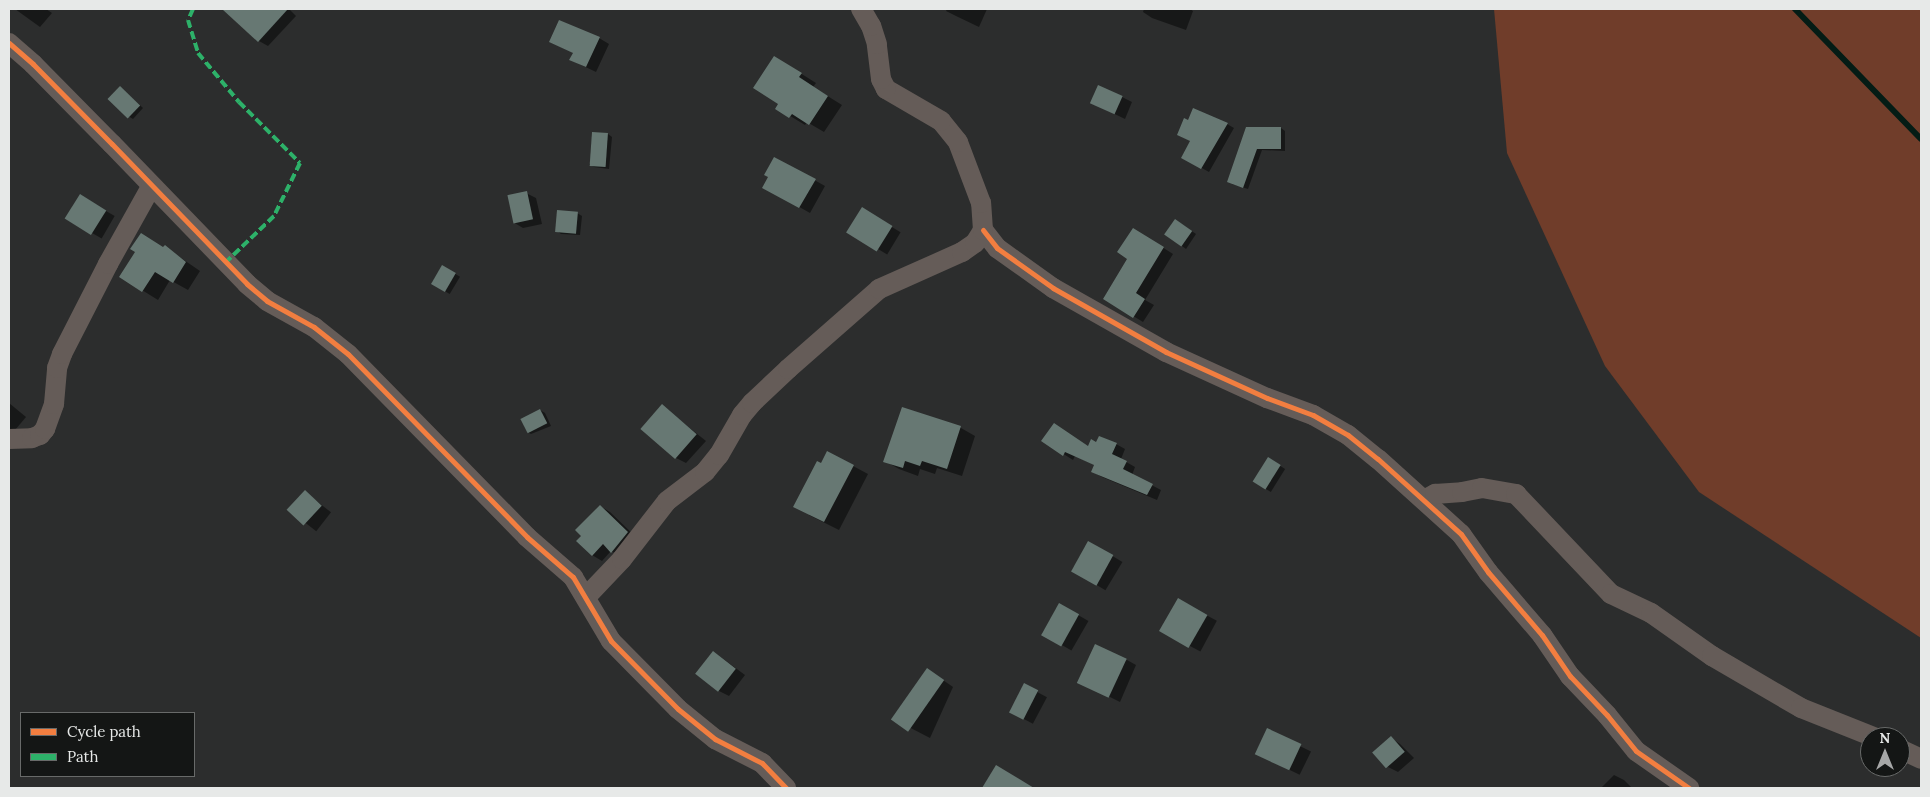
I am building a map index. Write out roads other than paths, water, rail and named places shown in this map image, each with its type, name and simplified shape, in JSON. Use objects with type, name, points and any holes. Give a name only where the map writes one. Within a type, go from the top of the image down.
[{"type":"street","points":[[861,9],[871,26],[877,44],[881,80],[886,89],[941,122],[958,142],[981,203],[983,230],[997,248],[1053,288],[1166,352],[1267,398],[1313,415],[1348,435],[1461,534],[1488,572],[1542,635],[1570,676],[1607,714],[1636,751],[1689,788]]},
{"type":"street","points":[[9,43],[92,124],[247,284],[267,300],[314,326],[348,354],[527,537],[573,577],[612,641],[678,709],[715,739],[762,764],[786,788]]},
{"type":"street","points":[[9,439],[32,438],[40,435],[45,429],[54,404],[57,368],[62,354],[108,264],[151,187]]},
{"type":"street","points":[[586,597],[622,559],[667,502],[705,472],[734,434],[742,415],[752,402],[879,289],[962,252],[975,243],[983,230]]},
{"type":"street","points":[[1424,500],[1435,494],[1482,488],[1516,494],[1611,594],[1651,612],[1712,656],[1801,708],[1860,731]]},
{"type":"waterway","points":[[1795,9],[1921,139]]}]
